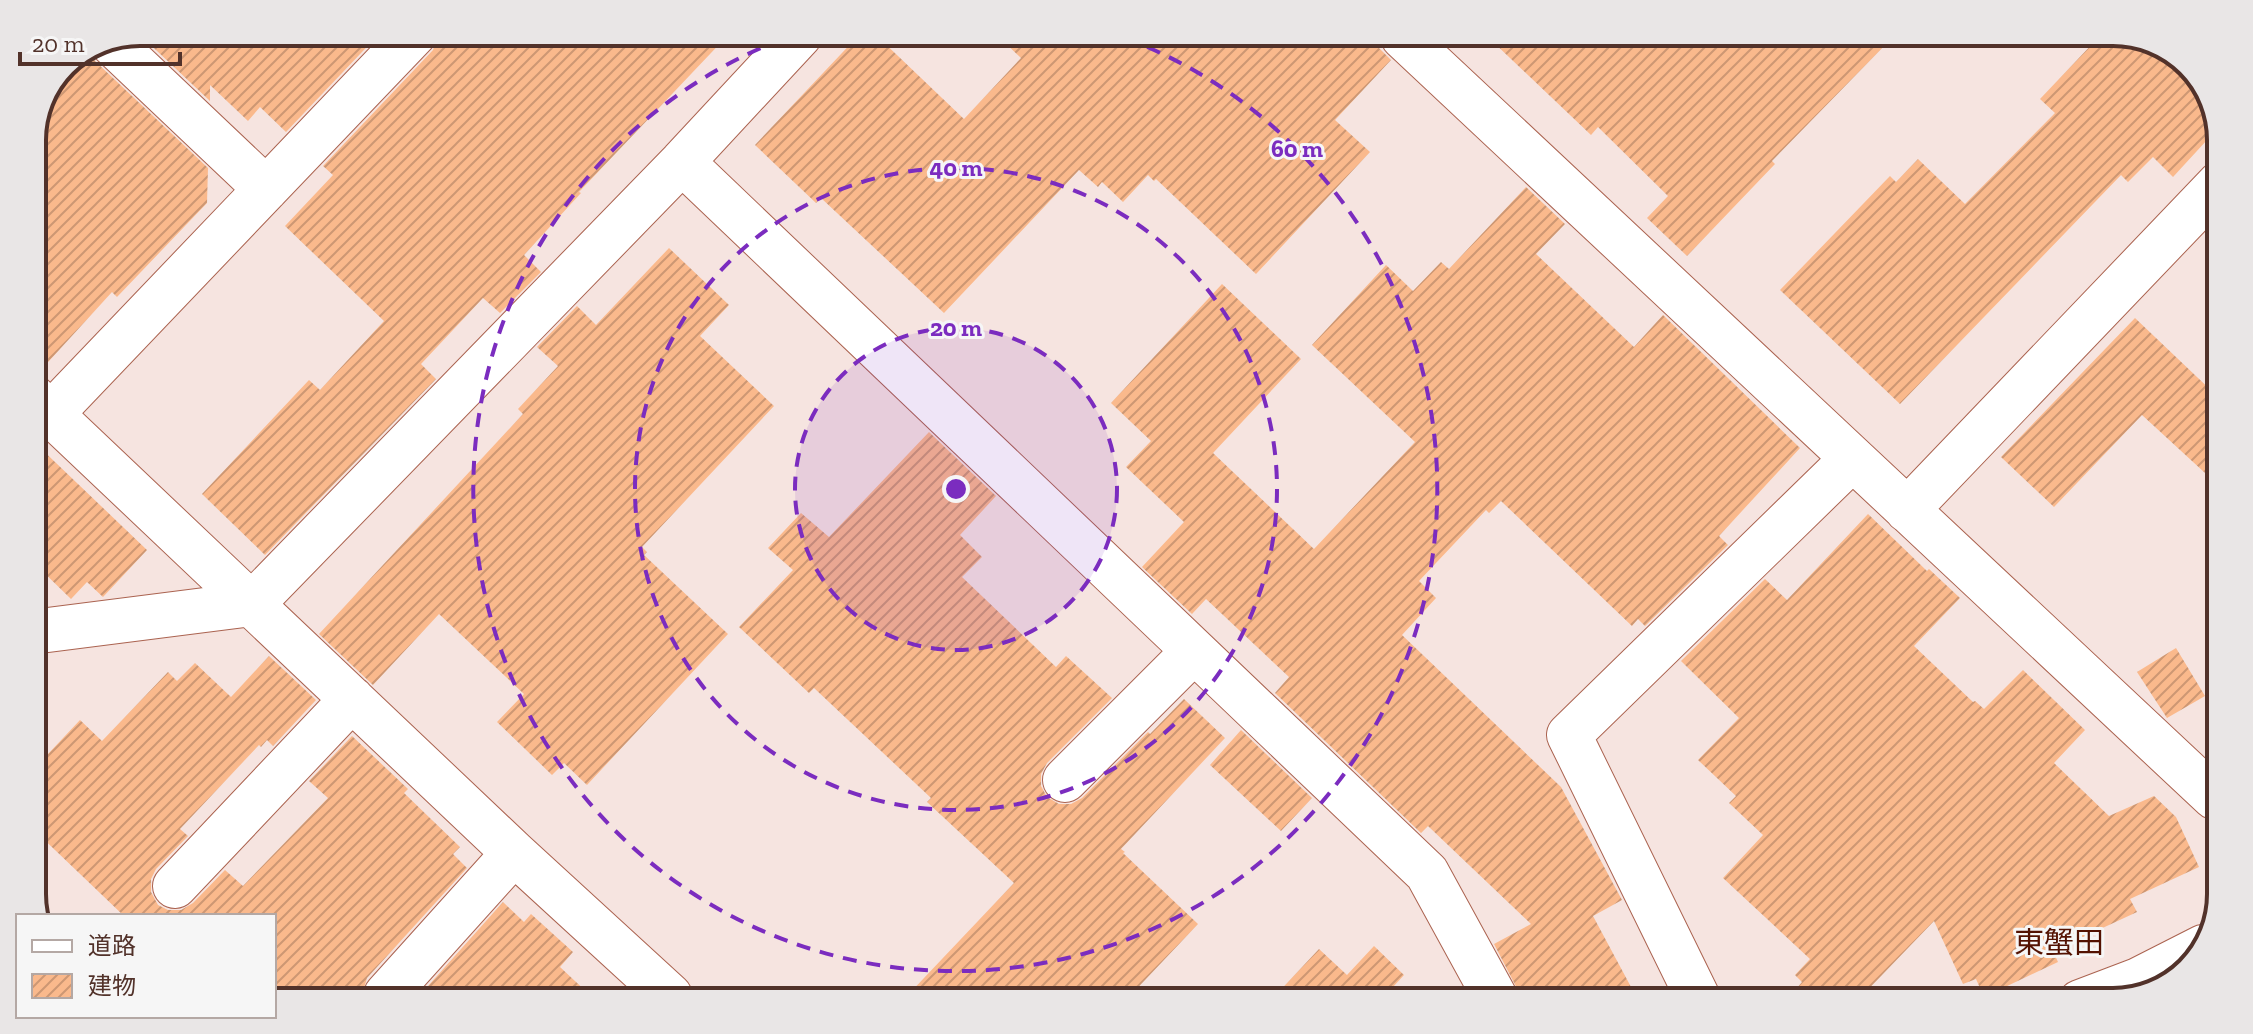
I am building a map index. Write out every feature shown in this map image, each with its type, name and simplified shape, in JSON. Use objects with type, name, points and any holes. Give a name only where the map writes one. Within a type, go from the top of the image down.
[{"type":"street","points":[[46,400],[266,189],[403,46]]},
{"type":"street","points":[[46,630],[252,604],[682,162],[790,46]]},
{"type":"street","points":[[1413,46],[2207,790]]},
{"type":"street","points":[[118,49],[266,189]]},
{"type":"street","points":[[682,162],[1427,873],[1490,988]]},
{"type":"street","points":[[1907,510],[2207,197]]},
{"type":"street","points":[[46,410],[514,853],[661,988]]},
{"type":"street","points":[[1693,988],[1569,735],[1852,459]]},
{"type":"street","points":[[1065,780],[1194,651]]},
{"type":"street","points":[[175,886],[352,699]]},
{"type":"street","points":[[392,988],[514,853]]},
{"type":"street","points":[[2119,987],[2182,958]]},
{"type":"building","points":[[152,46],[368,46],[286,132],[260,107],[248,121],[210,85],[210,101]]},
{"type":"building","points":[[434,46],[718,46],[579,192],[524,255],[541,272],[500,313],[483,298],[421,364],[436,379],[265,555],[202,494],[309,380],[320,390],[384,321],[285,226],[333,175],[323,166]]},
{"type":"building","points":[[849,46],[888,46],[964,119],[1021,58],[1008,46],[1377,46],[1391,60],[1335,120],[1370,152],[1256,274],[1156,179],[1154,181],[1148,175],[1123,202],[1102,182],[1098,187],[1079,170],[944,313],[821,198],[816,203],[755,145]]},
{"type":"building","points":[[1497,46],[1884,46],[1772,161],[1775,164],[1687,256],[1647,218],[1668,196],[1598,127],[1591,135]]},
{"type":"building","points":[[2090,46],[2131,48],[2149,53],[2170,65],[2188,83],[2204,116],[2207,140],[2173,177],[2153,157],[2128,182],[2121,175],[1900,404],[1780,290],[1890,176],[1896,182],[1918,159],[1965,204],[2055,113],[2040,99]]},
{"type":"building","points":[[94,59],[208,168],[207,203],[117,297],[112,292],[46,364],[46,134],[53,104],[62,88]]},
{"type":"building","points":[[1526,187],[1565,224],[1536,254],[1634,347],[1663,315],[1800,448],[1719,536],[1728,545],[1645,626],[1638,619],[1632,626],[1501,501],[1489,513],[1486,510],[1419,581],[1436,598],[1402,635],[1561,787],[1622,900],[1593,916],[1632,988],[1517,988],[1494,944],[1531,924],[1428,826],[1421,833],[1275,693],[1289,677],[1206,599],[1192,614],[1142,567],[1184,522],[1126,467],[1151,441],[1111,403],[1222,284],[1301,359],[1213,453],[1314,549],[1415,442],[1312,345],[1386,265],[1413,291],[1441,262],[1449,269]]},
{"type":"building","points":[[669,248],[729,305],[700,336],[774,406],[642,547],[647,552],[644,555],[728,634],[587,785],[564,763],[552,775],[497,722],[524,694],[439,614],[373,685],[319,634],[523,414],[518,409],[558,366],[537,347],[577,306],[596,325]]},
{"type":"building","points":[[2135,318],[2207,387],[2207,475],[2142,415],[2054,507],[2001,457]]},
{"type":"building","points":[[929,432],[996,496],[960,535],[982,557],[962,577],[1056,667],[1066,656],[1112,698],[1047,763],[1041,774],[1041,786],[1047,797],[1059,804],[1071,804],[1082,798],[1184,699],[1225,738],[1121,849],[1198,924],[1137,988],[915,988],[1014,883],[927,802],[931,798],[814,688],[809,693],[739,627],[793,570],[768,548],[801,513],[829,537]]},
{"type":"building","points":[[46,453],[147,550],[103,597],[87,582],[71,599],[46,575]]},
{"type":"building","points":[[1868,514],[1960,598],[1914,646],[1984,709],[2023,670],[2085,730],[2054,763],[2109,816],[2154,796],[2176,817],[2199,867],[2130,899],[2137,912],[2053,951],[2058,962],[2003,988],[1980,988],[1976,979],[1963,984],[1934,921],[1870,988],[1797,988],[1802,982],[1795,975],[1810,959],[1723,878],[1763,835],[1729,803],[1736,796],[1698,760],[1739,718],[1681,661],[1765,579],[1787,600]]},
{"type":"building","points":[[2176,648],[2205,696],[2167,718],[2137,672]]},
{"type":"building","points":[[269,656],[316,700],[273,746],[267,740],[261,747],[259,745],[180,829],[188,836],[156,869],[151,879],[151,892],[158,905],[168,910],[181,910],[193,903],[225,870],[243,886],[328,798],[309,781],[352,736],[408,789],[404,793],[460,847],[453,854],[467,868],[367,978],[364,988],[276,988],[276,914],[122,914],[46,841],[46,756],[80,720],[102,741],[168,672],[177,681],[195,663],[231,697]]},
{"type":"building","points":[[1241,730],[1312,798],[1281,831],[1210,765]]},
{"type":"building","points":[[503,902],[524,922],[531,914],[573,952],[560,967],[582,988],[426,988]]},
{"type":"building","points":[[1374,946],[1404,975],[1392,988],[1282,988],[1319,949],[1347,975]]},
{"type":"district","name":"東蟹田","points":[[2059,943]]}]
